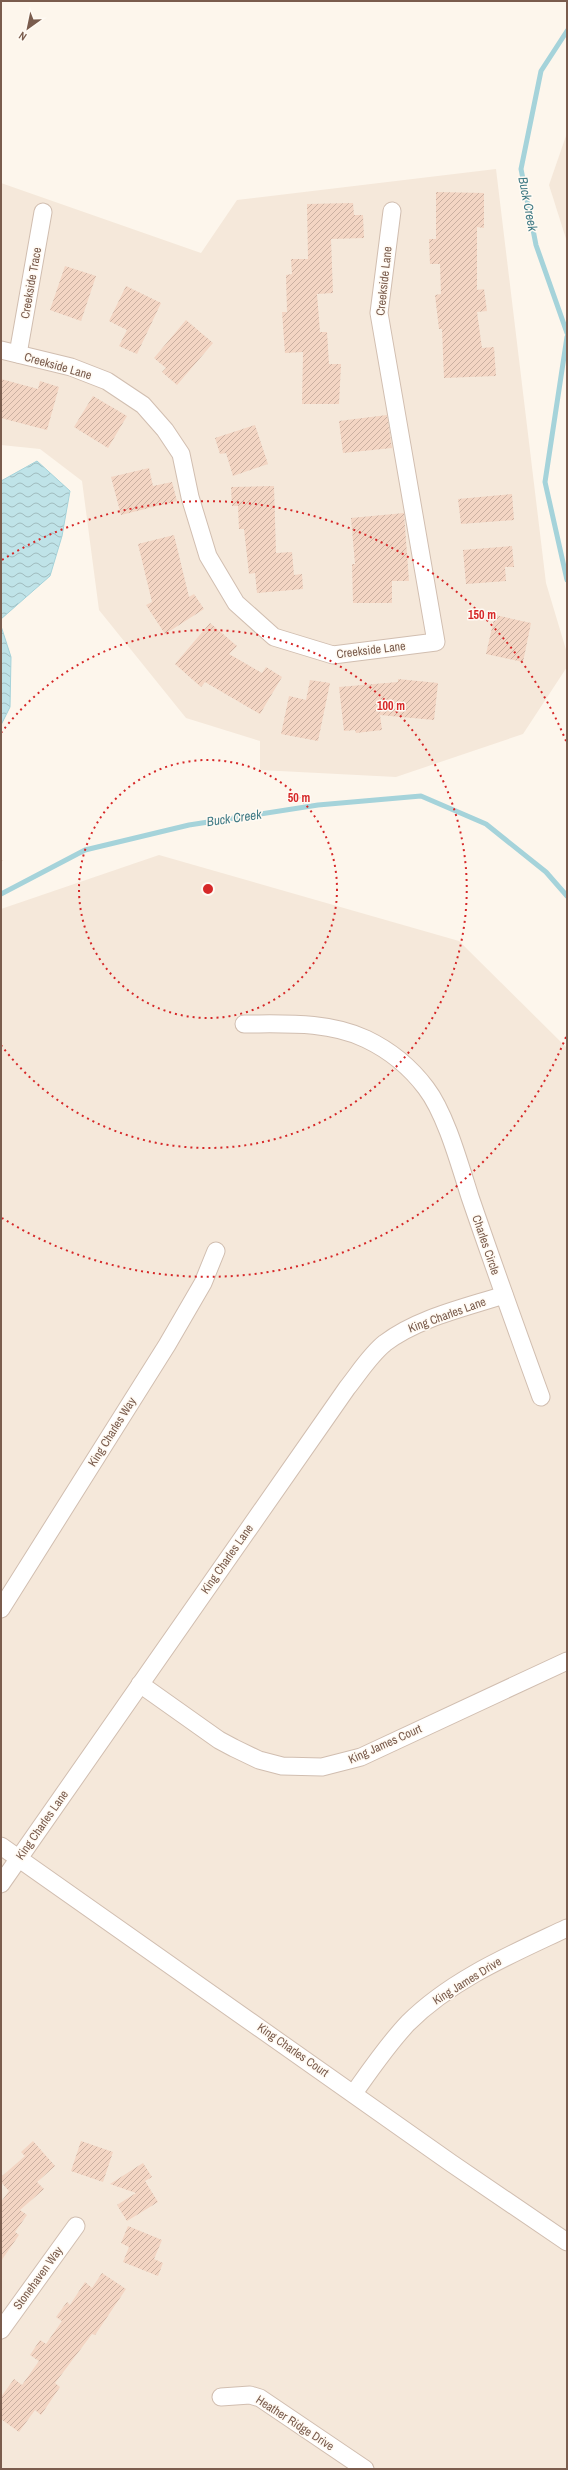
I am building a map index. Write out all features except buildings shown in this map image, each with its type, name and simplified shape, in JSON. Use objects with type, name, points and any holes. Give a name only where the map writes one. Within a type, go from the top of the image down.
[{"type":"street","name":"Creekside Lane","points":[[1,350],[72,367],[107,381],[143,405],[165,430],[180,454],[190,497],[208,556],[236,603],[274,637],[334,655],[436,642],[379,313],[392,211]]},
{"type":"street","name":"Creekside Trace","points":[[18,354],[43,212]]},
{"type":"street","name":"Charles Circle","points":[[244,1024],[323,1027],[346,1032],[366,1040],[394,1057],[408,1068],[430,1094],[440,1114],[458,1160],[504,1295],[541,1397]]},
{"type":"street","name":"King Charles Way","points":[[1,1609],[167,1345],[203,1283],[216,1251]]},
{"type":"street","name":"King Charles Lane","points":[[1,1884],[347,1388],[373,1355],[398,1334],[428,1320],[504,1295]]},
{"type":"street","name":"King James Court","points":[[140,1684],[218,1740],[259,1760],[282,1766],[322,1767],[361,1757],[567,1661]]},
{"type":"street","name":"King Charles Court","points":[[1,1846],[354,2093],[451,2163],[567,2242]]},
{"type":"street","name":"King James Drive","points":[[354,2093],[395,2038],[424,2009],[477,1972],[567,1928]]},
{"type":"street","name":"Stonehaven Way","points":[[1,2330],[76,2226]]},
{"type":"street","name":"Heather Ridge Drive","points":[[221,2397],[232,2394],[250,2395],[260,2398],[365,2469]]},
{"type":"shaded area","points":[[567,133],[567,242],[549,185]]},
{"type":"shaded area","points":[[496,169],[546,583],[567,653],[567,667],[523,734],[396,777],[260,770],[260,741],[186,718],[99,610],[82,481],[40,449],[1,445],[1,183],[201,253],[237,200]]},
{"type":"shaded area","points":[[159,855],[459,941],[567,1048],[567,2469],[1,2469],[1,909]]},
{"type":"water","points":[[37,461],[70,491],[62,536],[50,576],[1,619],[1,481]]},
{"type":"water","points":[[1,626],[11,657],[10,707],[1,725]]},
{"type":"waterway","name":"Buck Creek","points":[[567,31],[541,71],[521,169],[536,245],[567,333]]},
{"type":"waterway","name":"Buck Creek","points":[[567,337],[545,482],[567,580]]},
{"type":"waterway","name":"Buck Creek","points":[[1,894],[85,850],[189,825],[318,805],[421,796],[486,824],[546,872],[567,896]]}]
